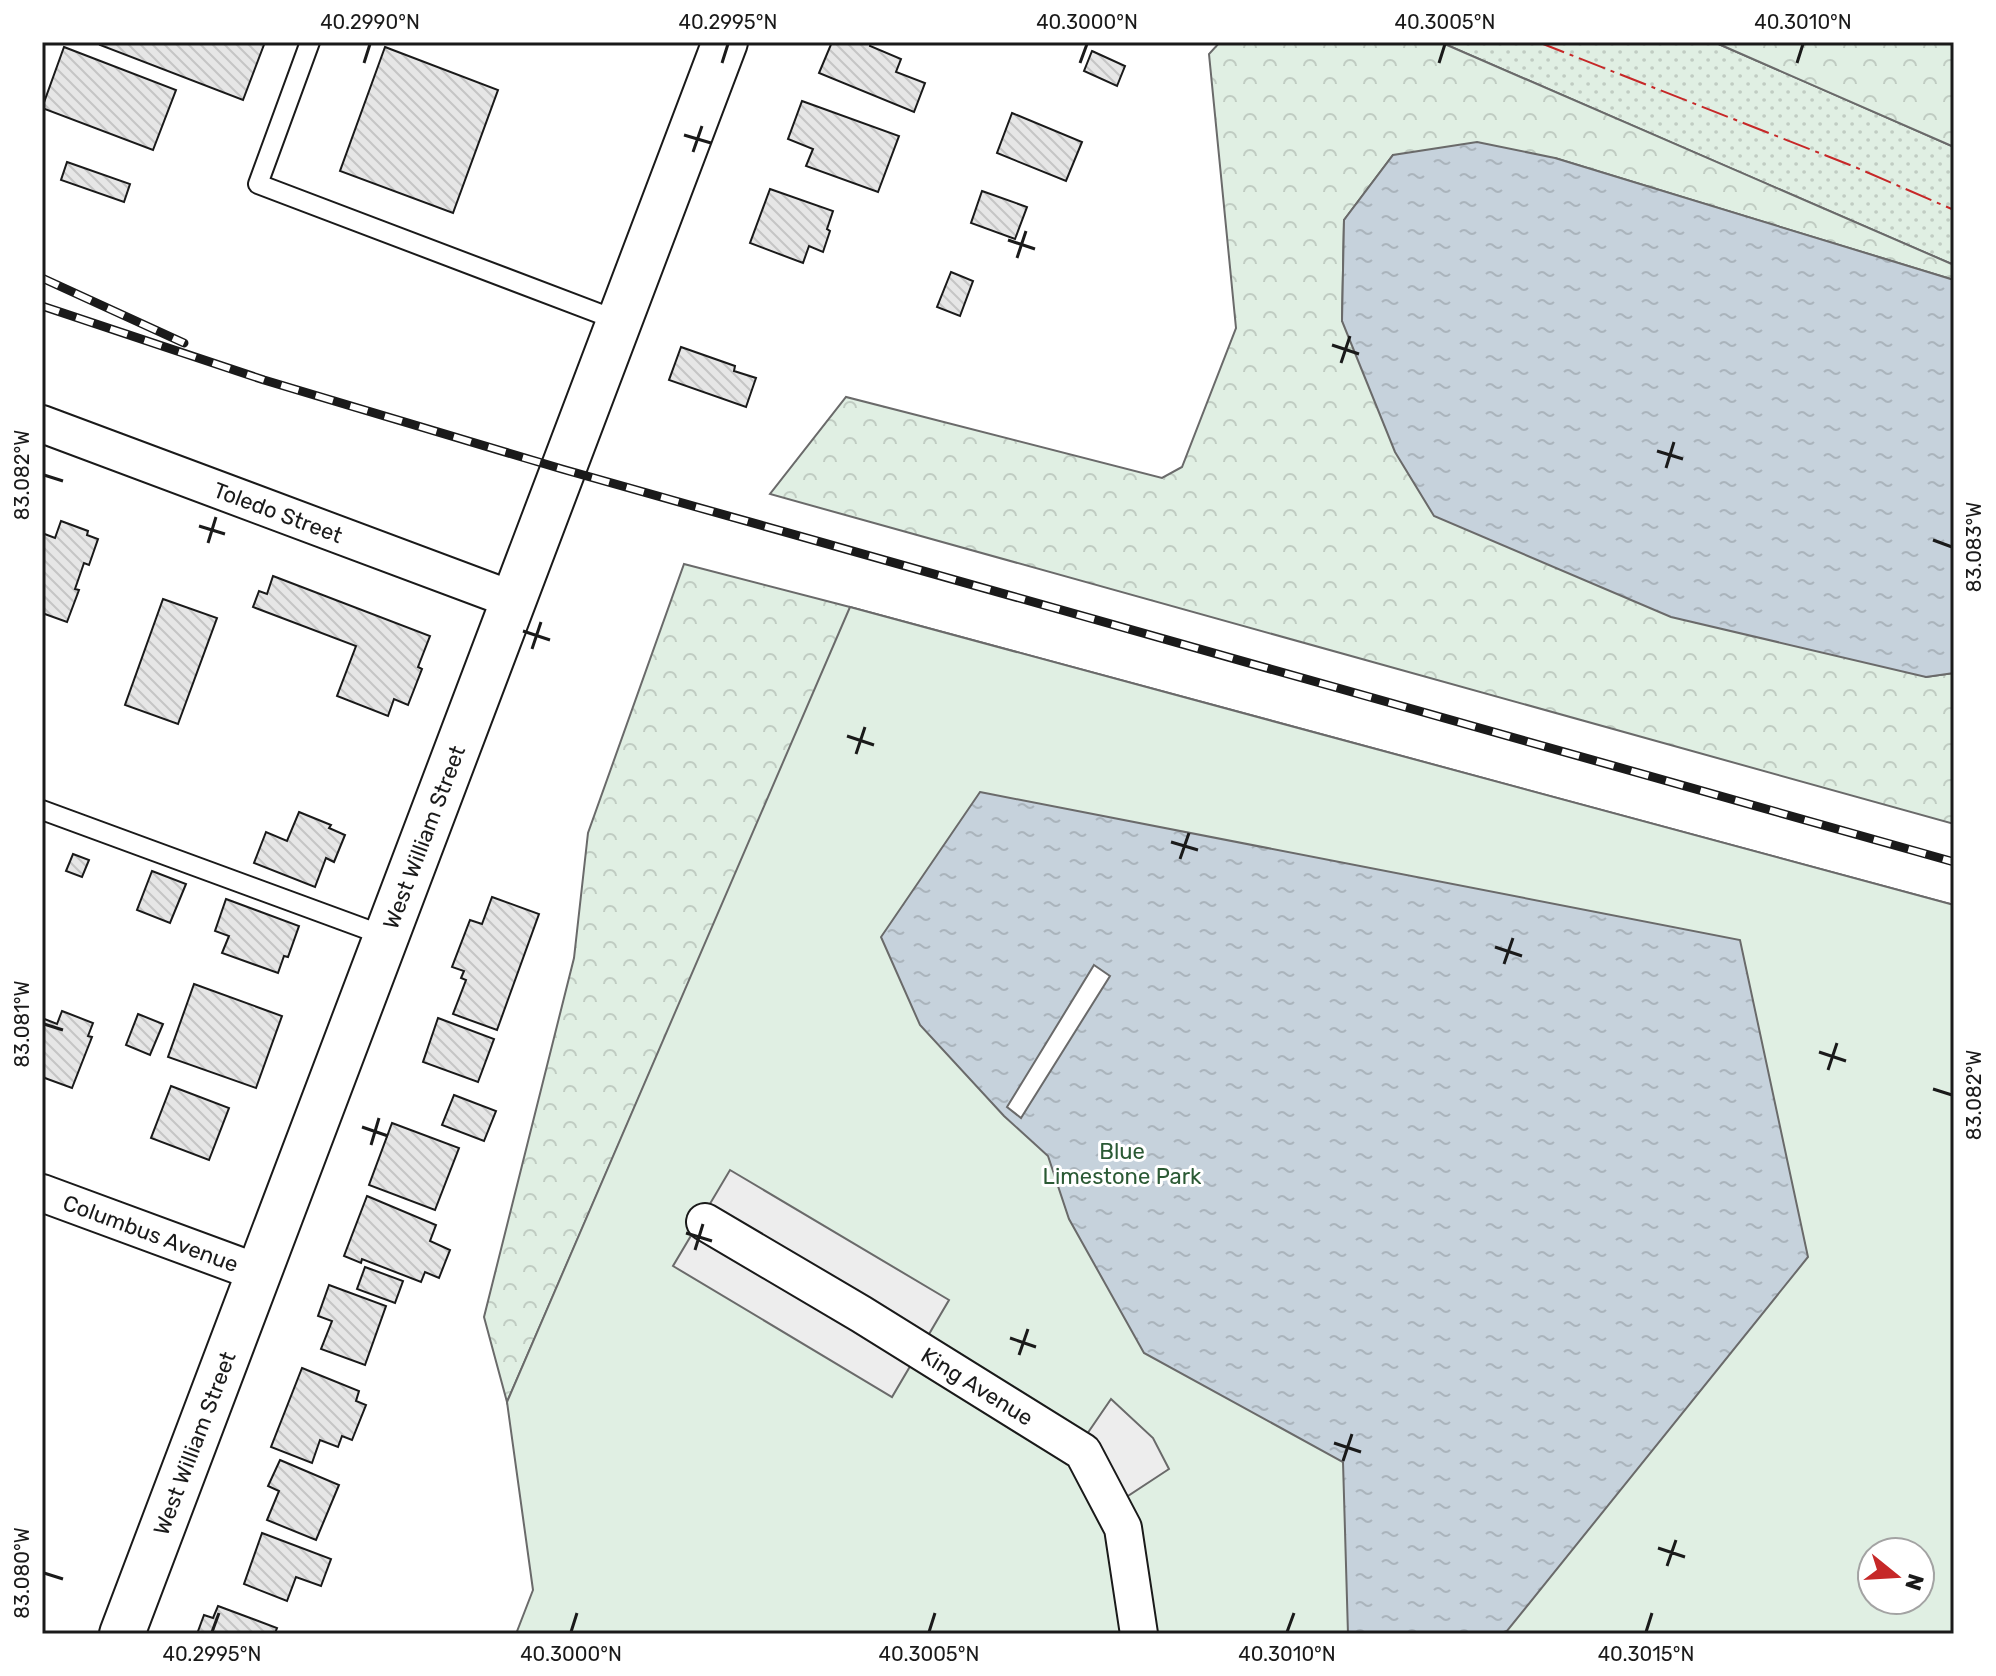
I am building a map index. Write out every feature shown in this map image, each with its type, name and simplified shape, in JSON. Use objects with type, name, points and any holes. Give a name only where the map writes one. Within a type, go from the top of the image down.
[{"type":"highway","name":"West William Street","points":[[122,1634],[725,42]]},
{"type":"street","name":"Toledo Street","points":[[42,424],[513,600]]},
{"type":"street","name":"Columbus Avenue","points":[[42,1193],[259,1273]]},
{"type":"street","name":"King Avenue","points":[[705,1222],[861,1314],[1083,1452],[1123,1528],[1139,1634]]},
{"type":"lane","points":[[310,42],[258,184],[619,321]]},
{"type":"lane","points":[[42,810],[385,936]]},
{"type":"green space","points":[[1220,42],[1440,42],[1954,265],[1954,280],[1555,158],[1393,155],[1344,220],[1342,321],[1926,677],[1954,673],[1954,824],[770,494],[846,397],[1162,478],[1182,467],[1236,328],[1209,54]]},
{"type":"green space","points":[[1440,42],[1714,42],[1954,147],[1954,265]]},
{"type":"green space","points":[[1714,42],[1954,42],[1954,147]]},
{"type":"green space","points":[[684,564],[1954,905],[660,1049],[507,1402],[484,1317],[574,958],[588,833]]},
{"type":"green space","name":"Blue Limestone Park","points":[[850,607],[1954,905],[1954,1634],[516,1634],[533,1590],[507,1402]]},
{"type":"shaded area","points":[[730,1170],[949,1300],[892,1397],[673,1266]]},
{"type":"shaded area","points":[[1111,1399],[1153,1438],[1169,1469],[1108,1509],[1072,1456]]},
{"type":"water","points":[[1477,142],[1555,158],[1954,280],[1954,673],[1926,677],[1671,617],[1434,516],[1395,452],[1342,321],[1344,220],[1393,155]]},
{"type":"water","points":[[980,792],[1740,940],[1808,1257],[1507,1631],[1497,1634],[1348,1634],[1343,1462],[1144,1353],[1069,1219],[1048,1156],[1004,1116],[920,1025],[881,937]]},
{"type":"pier","points":[[1094,965],[1110,976],[1021,1118],[1007,1107]]},
{"type":"building","points":[[101,42],[265,42],[243,100],[100,45]]},
{"type":"building","points":[[832,42],[871,42],[870,46],[901,59],[896,72],[925,83],[914,112],[819,73]]},
{"type":"building","points":[[64,47],[176,90],[153,150],[42,108]]},
{"type":"building","points":[[385,47],[498,90],[453,213],[340,171]]},
{"type":"building","points":[[1092,51],[1125,66],[1117,86],[1084,71]]},
{"type":"building","points":[[802,101],[899,136],[878,192],[806,166],[813,149],[788,139]]},
{"type":"building","points":[[1012,113],[1082,142],[1066,181],[997,153]]},
{"type":"building","points":[[67,162],[130,184],[124,202],[61,180]]},
{"type":"building","points":[[770,189],[833,211],[823,252],[809,246],[803,263],[750,243]]},
{"type":"building","points":[[982,191],[1027,207],[1015,239],[971,223]]},
{"type":"building","points":[[951,272],[973,281],[960,316],[937,307]]},
{"type":"building","points":[[681,347],[735,366],[734,371],[756,378],[746,407],[669,380]]},
{"type":"building","points":[[61,521],[88,531],[87,535],[98,539],[89,565],[84,563],[75,589],[79,590],[67,622],[42,613],[42,533],[55,538]]},
{"type":"building","points":[[273,576],[430,636],[418,667],[422,669],[408,705],[394,699],[388,716],[337,696],[356,646],[253,607],[259,591],[267,594]]},
{"type":"building","points":[[163,599],[217,618],[178,724],[125,705]]},
{"type":"building","points":[[299,812],[331,825],[329,828],[345,835],[334,862],[326,858],[315,887],[254,863],[266,832],[287,841]]},
{"type":"building","points":[[73,854],[89,860],[82,877],[66,871]]},
{"type":"building","points":[[152,871],[186,884],[170,923],[137,910]]},
{"type":"building","points":[[492,897],[539,914],[497,1030],[453,1014],[466,980],[461,978],[464,971],[452,967],[470,920],[482,924]]},
{"type":"building","points":[[226,899],[299,926],[288,957],[284,956],[278,973],[222,953],[229,936],[215,931]]},
{"type":"building","points":[[194,984],[282,1016],[256,1088],[168,1057]]},
{"type":"building","points":[[62,1011],[93,1023],[88,1036],[92,1037],[72,1088],[42,1077],[42,1018],[57,1024]]},
{"type":"building","points":[[138,1014],[163,1024],[150,1055],[126,1045]]},
{"type":"building","points":[[438,1018],[494,1039],[478,1082],[423,1062]]},
{"type":"building","points":[[171,1086],[229,1108],[209,1160],[151,1138]]},
{"type":"building","points":[[454,1095],[496,1111],[484,1141],[442,1125]]},
{"type":"building","points":[[392,1123],[459,1148],[435,1210],[369,1185]]},
{"type":"building","points":[[367,1196],[436,1225],[430,1241],[450,1250],[439,1278],[425,1272],[421,1282],[362,1259],[361,1263],[344,1256]]},
{"type":"building","points":[[365,1267],[403,1281],[395,1303],[357,1289]]},
{"type":"building","points":[[329,1285],[386,1306],[365,1365],[321,1349],[332,1321],[318,1316]]},
{"type":"building","points":[[302,1368],[359,1391],[356,1401],[366,1405],[352,1440],[342,1436],[338,1447],[320,1440],[312,1463],[271,1447]]},
{"type":"building","points":[[280,1460],[339,1485],[316,1540],[267,1520],[279,1491],[268,1486]]},
{"type":"building","points":[[262,1533],[331,1559],[321,1586],[296,1577],[287,1601],[244,1584]]},
{"type":"building","points":[[218,1606],[277,1628],[275,1633],[279,1634],[197,1634],[204,1615],[213,1618]]},
{"type":"railway","points":[[42,278],[184,343]]},
{"type":"railway","points":[[42,306],[264,380],[562,469],[1954,862]]},
{"type":"power","points":[[1538,42],[1855,167],[1954,210]]}]
